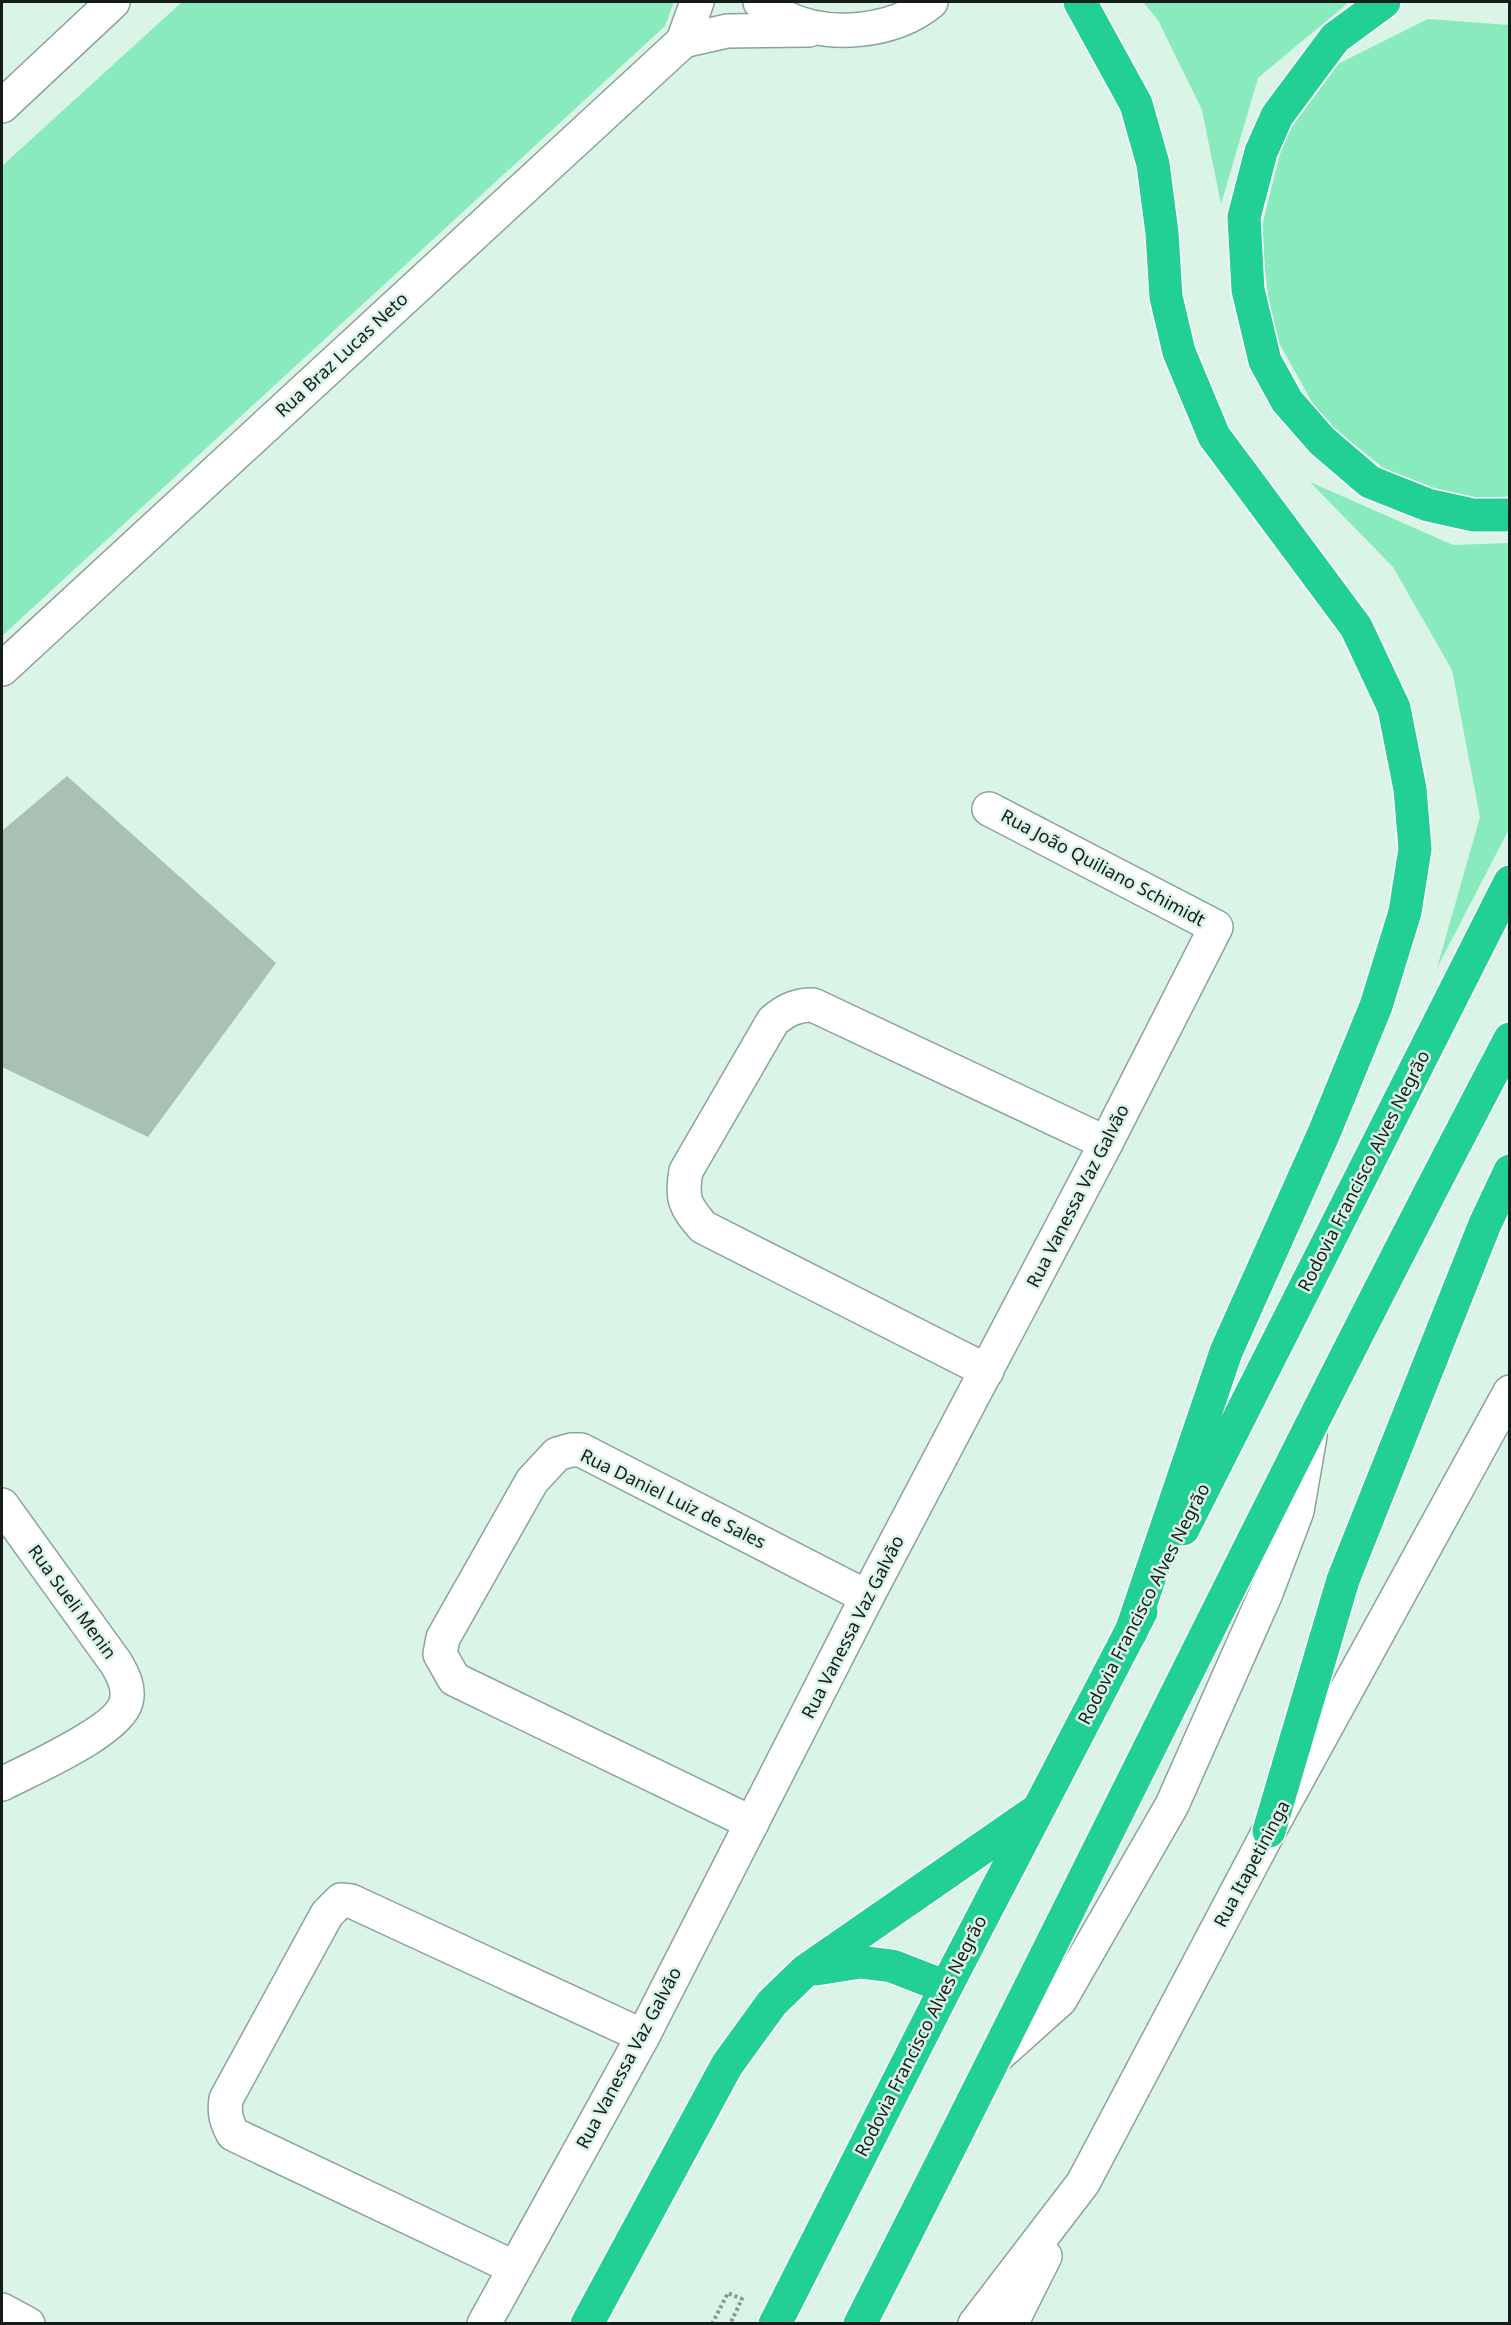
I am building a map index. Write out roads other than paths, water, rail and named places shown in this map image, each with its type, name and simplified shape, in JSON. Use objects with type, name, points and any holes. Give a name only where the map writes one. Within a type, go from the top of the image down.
[{"type":"highway","points":[[1080,2],[1136,104],[1153,164],[1162,233],[1166,297],[1179,352],[1214,436],[1356,627],[1394,708],[1410,789],[1414,849],[1405,912],[1376,1006],[1324,1133],[1226,1352],[1131,1632]]},
{"type":"highway","points":[[1384,2],[1335,38],[1277,116],[1261,152],[1244,217],[1248,290],[1265,361],[1287,400],[1322,441],[1370,482],[1428,505],[1473,515],[1509,515]]},
{"type":"highway","name":"Rodovia Francisco Alves Negrão","points":[[775,2324],[946,1987],[1131,1632],[1509,882]]},
{"type":"highway","points":[[860,2324],[1312,1424],[1509,1039]]},
{"type":"highway","points":[[1269,1831],[1343,1580],[1485,1224],[1509,1171]]},
{"type":"highway","points":[[587,2324],[727,2065],[772,2003],[805,1971],[1038,1809]]},
{"type":"highway","points":[[805,1971],[860,1962],[892,1966],[946,1987]]},
{"type":"street","points":[[2,106],[113,2]]},
{"type":"street","points":[[683,41],[697,2]]},
{"type":"street","points":[[760,2],[784,18],[830,30]]},
{"type":"street","points":[[683,41],[727,31],[877,27],[921,10],[931,2]]},
{"type":"street","name":"Rua Braz Lucas Neto","points":[[2,669],[683,41]]},
{"type":"street","name":"Rua João Quiliano Schimidt","points":[[990,808],[1216,927]]},
{"type":"street","name":"Rua Vanessa Vaz Galvão","points":[[484,2324],[513,2267],[643,2036],[867,1597],[1106,1143],[1216,927]]},
{"type":"street","points":[[987,1371],[703,1227],[689,1211],[682,1194],[686,1171],[773,1021],[784,1011],[798,1005],[813,1005],[1106,1143]]},
{"type":"street","name":"Rua Itapetininga","points":[[975,2324],[1083,2183],[1269,1831],[1509,1392]]},
{"type":"street","points":[[992,2061],[1060,2000],[1172,1805],[1208,1730],[1266,1593],[1297,1511],[1312,1424]]},
{"type":"street","name":"Rua Daniel Luiz de Sales","points":[[752,1823],[454,1679],[440,1654],[442,1638],[532,1480],[557,1454],[571,1450],[581,1450],[867,1597]]},
{"type":"street","name":"Rua Sueli Menin","points":[[2,1504],[116,1663],[128,1692],[126,1704],[119,1717],[97,1734],[2,1784]]},
{"type":"street","points":[[513,2267],[233,2134],[227,2123],[224,2112],[226,2098],[327,1914],[331,1907],[340,1900],[351,1901],[643,2036]]},
{"type":"street","points":[[1011,2324],[1083,2183]]},
{"type":"street","points":[[2,2310],[28,2324]]}]
